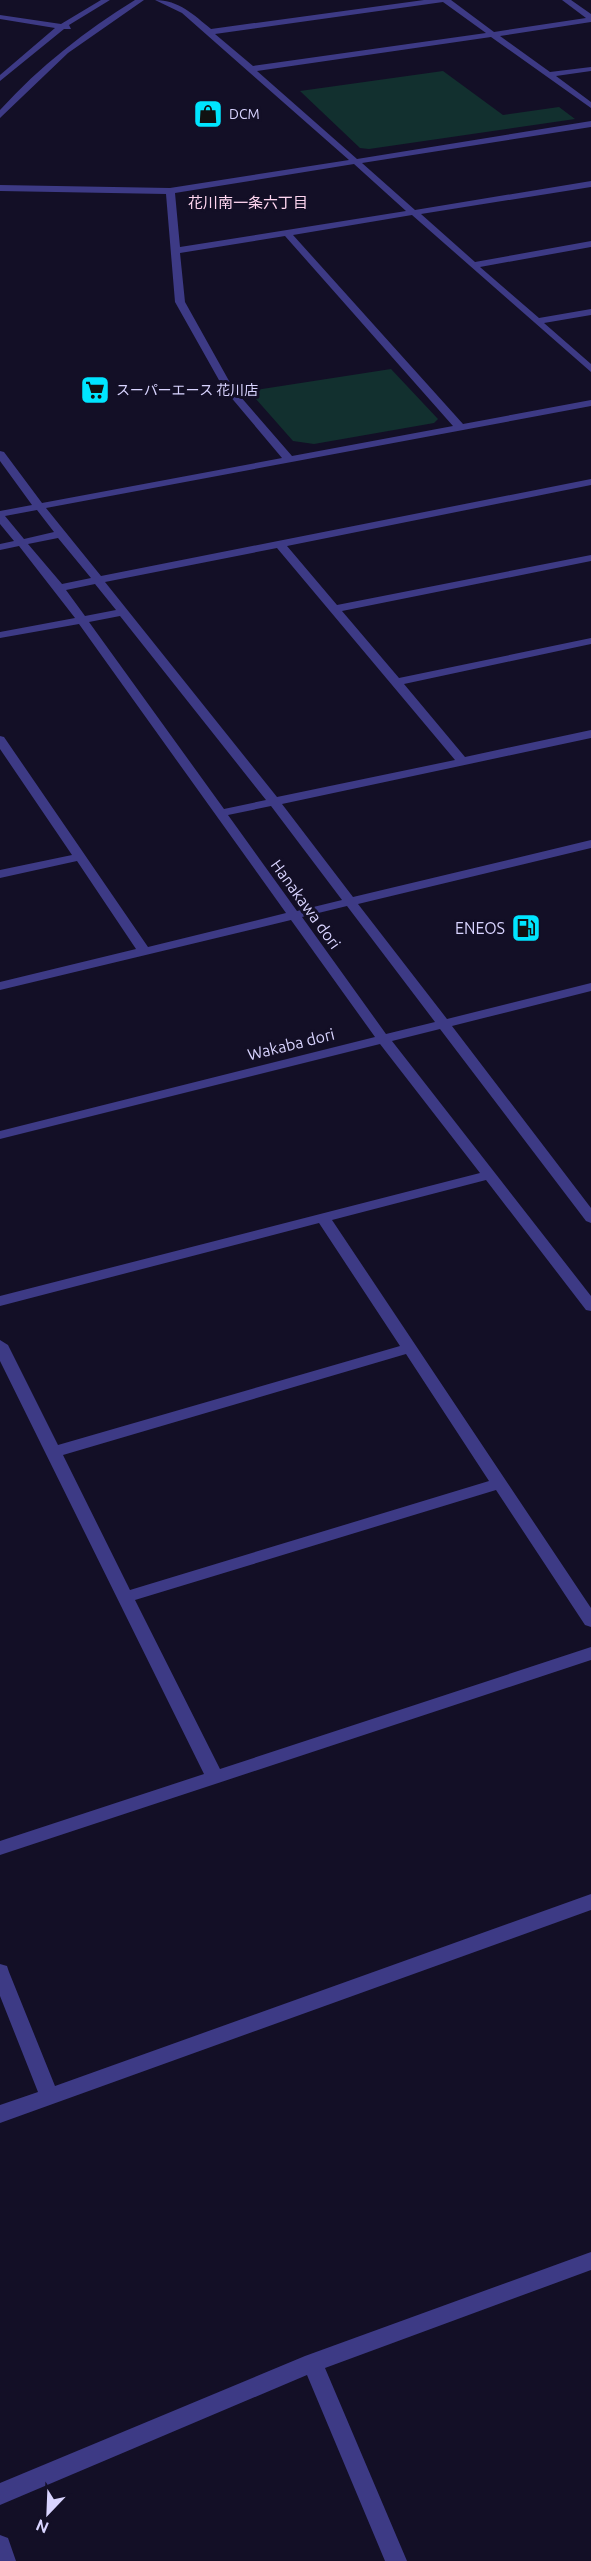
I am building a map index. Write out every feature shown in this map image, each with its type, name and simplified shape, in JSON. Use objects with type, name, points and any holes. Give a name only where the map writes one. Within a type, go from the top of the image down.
[{"type":"street","points":[[0,79],[62,26],[106,0]]},
{"type":"street","points":[[0,115],[26,85],[89,31],[140,0]]},
{"type":"street","points":[[159,0],[186,11],[591,369]]},
{"type":"street","points":[[209,32],[441,0]]},
{"type":"street","points":[[446,0],[591,106]]},
{"type":"street","points":[[566,0],[591,19]]},
{"type":"street","points":[[0,18],[89,31]]},
{"type":"street","points":[[251,69],[591,19]]},
{"type":"street","points":[[549,75],[591,69]]},
{"type":"street","points":[[0,188],[170,190],[591,124]]},
{"type":"street","points":[[174,251],[591,184]]},
{"type":"street","points":[[170,190],[180,302],[229,389],[289,459]]},
{"type":"street","points":[[287,234],[460,427]]},
{"type":"street","points":[[474,265],[591,244]]},
{"type":"street","points":[[537,321],[591,312]]},
{"type":"street","points":[[0,516],[38,505],[591,403]]},
{"type":"street","points":[[0,454],[275,803],[591,1218]]},
{"type":"street","points":[[59,588],[591,482]]},
{"type":"street","name":"Hanakawa dori","points":[[0,516],[59,588],[383,1040],[591,1306]]},
{"type":"street","points":[[0,547],[61,534]]},
{"type":"street","points":[[280,544],[463,762]]},
{"type":"street","points":[[335,609],[591,558]]},
{"type":"street","points":[[0,635],[123,612]]},
{"type":"street","points":[[397,682],[591,641]]},
{"type":"street","points":[[221,813],[591,734]]},
{"type":"street","points":[[0,740],[144,951]]},
{"type":"street","points":[[0,986],[591,844]]},
{"type":"street","points":[[0,874],[80,857]]},
{"type":"street","name":"Wakaba dori","points":[[0,1135],[591,987]]},
{"type":"street","points":[[0,1302],[489,1174]]},
{"type":"street","points":[[323,1218],[591,1621]]},
{"type":"street","points":[[0,1345],[215,1777]]},
{"type":"street","points":[[54,1452],[410,1348]]},
{"type":"street","points":[[126,1597],[500,1484]]},
{"type":"street","points":[[0,1848],[591,1653]]},
{"type":"street","points":[[0,2114],[591,1902]]},
{"type":"street","points":[[0,1972],[49,2096]]},
{"type":"street","points":[[0,2494],[312,2363],[591,2261]]},
{"type":"street","points":[[312,2363],[396,2561]]},
{"type":"street","points":[[0,2546],[5,2561]]},
{"type":"green space","points":[[443,71],[503,115],[559,107],[575,119],[369,149],[360,148],[300,91]]},
{"type":"green space","points":[[391,369],[438,419],[434,423],[314,444],[293,441],[249,391]]},
{"type":"place","name":"DCM","points":[[208,114]]},
{"type":"place","name":"スーパーエース 花川店","points":[[95,390]]},
{"type":"place","name":"ENEOS","points":[[526,928]]},
{"type":"district","name":"花川南一条六丁目","points":[[248,203]]}]
